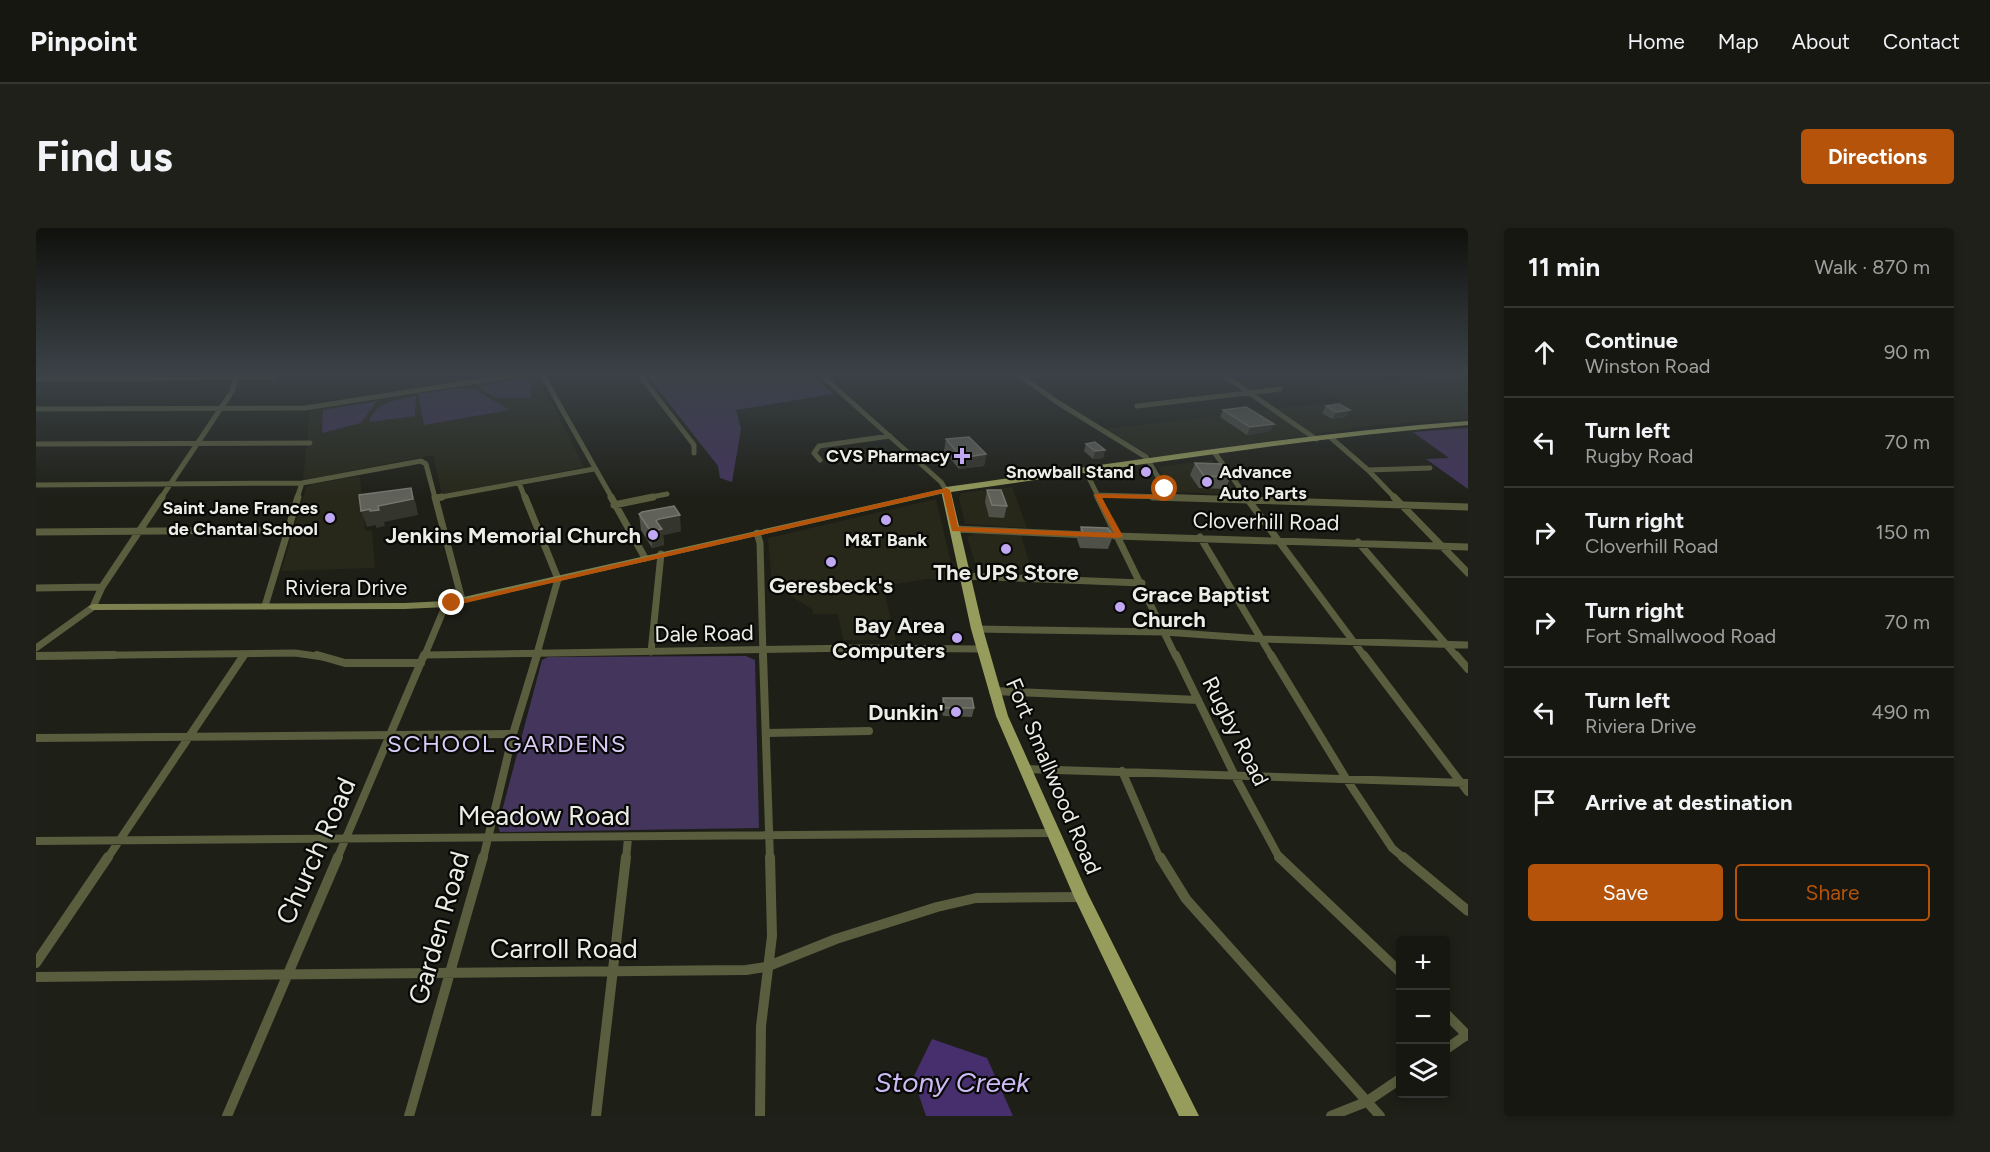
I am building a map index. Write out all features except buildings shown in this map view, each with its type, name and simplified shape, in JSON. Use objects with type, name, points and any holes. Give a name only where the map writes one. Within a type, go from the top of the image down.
[{"type":"main road","points":[[946,490],[1330,437],[1468,423]]},
{"type":"main road","name":"Fort Smallwood Road","points":[[946,490],[993,691],[1023,769],[1082,897],[1189,1116]]},
{"type":"street","points":[[36,648],[93,607],[102,587],[216,415]]},
{"type":"street","points":[[566,415],[645,558]]},
{"type":"street","points":[[671,415],[694,445],[694,453]]},
{"type":"street","points":[[867,415],[941,482],[946,490]]},
{"type":"street","points":[[1078,415],[1146,458],[1170,497]]},
{"type":"street","points":[[1282,415],[1316,440]]},
{"type":"street","points":[[820,460],[814,453],[819,446],[890,436]]},
{"type":"street","points":[[1330,437],[1368,470],[1468,573]]},
{"type":"street","points":[[36,444],[310,443]]},
{"type":"street","points":[[1214,452],[1276,539],[1464,783],[1468,792]]},
{"type":"street","points":[[36,485],[302,483],[421,461],[426,464],[462,600]]},
{"type":"street","points":[[1368,470],[1430,468]]},
{"type":"street","points":[[436,498],[594,469]]},
{"type":"street","name":"Rugby Road","points":[[1086,472],[1234,774],[1280,860],[1396,967]]},
{"type":"street","points":[[265,606],[302,483]]},
{"type":"street","points":[[519,483],[558,579]]},
{"type":"street","name":"Riviera Drive","points":[[93,607],[446,604],[946,490]]},
{"type":"street","points":[[614,505],[667,494]]},
{"type":"street","points":[[1096,495],[1468,507]]},
{"type":"street","points":[[955,529],[1099,535]]},
{"type":"street","points":[[36,532],[289,530]]},
{"type":"street","points":[[757,533],[760,543],[772,936],[766,968],[759,1053],[760,1116]]},
{"type":"street","name":"Cloverhill Road","points":[[1109,536],[1468,546]]},
{"type":"street","points":[[1200,537],[1347,780],[1392,848],[1468,911]]},
{"type":"street","points":[[1358,542],[1468,669]]},
{"type":"street","points":[[651,652],[661,554]]},
{"type":"street","points":[[965,576],[1142,583]]},
{"type":"street","name":"Garden Road","points":[[409,1116],[489,838],[513,734],[558,579]]},
{"type":"street","points":[[36,588],[102,587]]},
{"type":"street","name":"Church Road","points":[[226,1116],[446,604]]},
{"type":"street","points":[[977,629],[1164,632],[1262,639],[1468,645]]},
{"type":"street","name":"Dale Road","points":[[36,656],[317,655],[353,664],[538,651],[983,649]]},
{"type":"street","points":[[36,963],[245,654]]},
{"type":"street","points":[[993,691],[1198,700]]},
{"type":"street","points":[[767,733],[869,731]]},
{"type":"street","points":[[36,738],[513,734]]},
{"type":"street","points":[[1023,769],[1464,783]]},
{"type":"street","points":[[1122,771],[1163,865],[1186,899],[1380,1116]]},
{"type":"street","name":"Meadow Road","points":[[36,841],[1052,833]]},
{"type":"street","points":[[596,1116],[628,838]]},
{"type":"street","name":"Carroll Road","points":[[36,977],[766,968],[836,939],[937,906],[976,898],[1082,897]]},
{"type":"street","points":[[1450,1018],[1468,1035],[1450,1046]]},
{"type":"street","points":[[1332,1116],[1366,1102],[1396,1082]]},
{"type":"shaded area","points":[[310,415],[558,415],[584,467],[442,495],[433,455],[303,480]]},
{"type":"shaded area","points":[[323,415],[366,415],[361,423],[322,433]]},
{"type":"shaded area","points":[[372,415],[415,415],[415,416],[369,422]]},
{"type":"shaded area","points":[[422,415],[478,415],[424,425]]},
{"type":"shaded area","points":[[678,415],[737,415],[741,429],[732,482],[720,478],[718,466]]},
{"type":"shaded area","points":[[1220,415],[1468,415],[1468,419],[1374,425],[1158,458],[1152,457],[1107,429]]},
{"type":"shaded area","points":[[1468,428],[1468,489],[1426,459],[1449,458],[1413,432]]},
{"type":"shaded area","points":[[1212,460],[1238,495],[1173,492],[1158,467]]},
{"type":"shaded area","points":[[360,476],[365,531],[372,531],[375,568],[281,571],[306,488],[312,484]]},
{"type":"shaded area","points":[[1012,487],[1027,528],[965,524],[959,498],[961,493]]},
{"type":"shaded area","points":[[936,499],[955,580],[928,579],[883,586],[896,640],[843,640],[838,614],[813,614],[812,609],[772,585],[768,538]]},
{"type":"shaded area","points":[[974,534],[1021,535],[1032,572],[977,570],[967,537]]},
{"type":"shaded area","points":[[746,656],[755,660],[759,828],[500,832],[498,826],[542,660],[548,657]]},
{"type":"water","name":"Stony Creek","points":[[932,1039],[987,1058],[1013,1116],[926,1116],[913,1078]]},
{"type":"place","name":"CVS Pharmacy","points":[[962,456]]},
{"type":"place","name":"Snowball Stand","points":[[1146,472]]},
{"type":"place","name":"Advance Auto Parts","points":[[1207,482]]},
{"type":"place","name":"Saint Jane Frances de Chantal School","points":[[330,518]]},
{"type":"place","name":"M&T Bank","points":[[886,520]]},
{"type":"place","name":"Jenkins Memorial Church","points":[[653,535]]},
{"type":"place","name":"The UPS Store","points":[[1006,549]]},
{"type":"place","name":"Geresbeck's","points":[[831,562]]},
{"type":"place","name":"Grace Baptist Church","points":[[1120,607]]},
{"type":"place","name":"Bay Area Computers","points":[[957,638]]},
{"type":"place","name":"Dunkin'","points":[[956,712]]},
{"type":"district","name":"SCHOOL GARDENS","points":[[507,744]]},
{"type":"route","points":[[452,603],[946,490],[955,529],[1119,536],[1096,495],[1170,497],[1165,489]]}]
